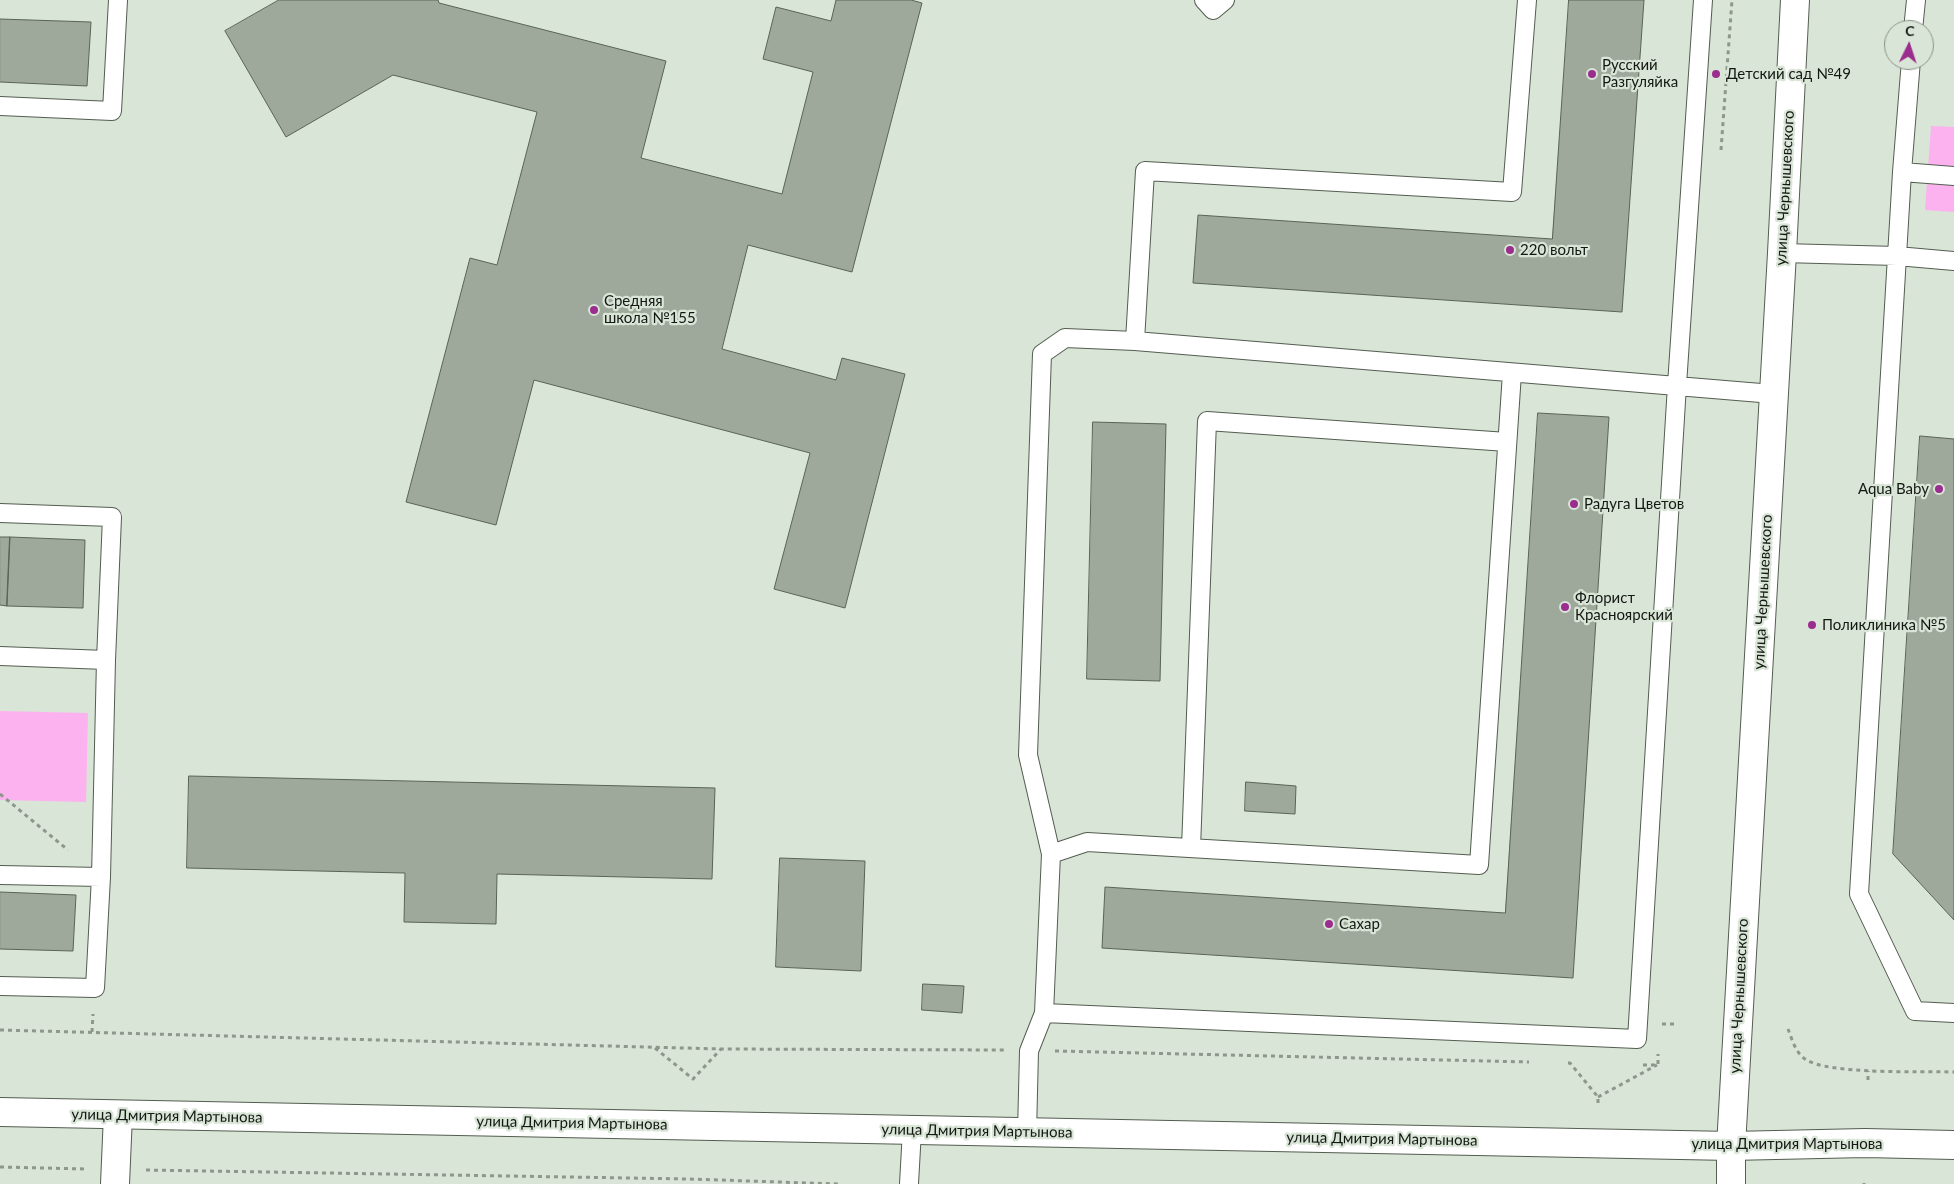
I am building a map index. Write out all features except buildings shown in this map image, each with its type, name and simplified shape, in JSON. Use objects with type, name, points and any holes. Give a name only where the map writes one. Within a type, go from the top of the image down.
[{"type":"street","name":"улица Чернышевского","points":[[1731,1184],[1731,1146],[1795,0]]},
{"type":"street","name":"улица Дмитрия Мартынова","points":[[0,1112],[1731,1146],[1865,1143],[1954,1145]]},
{"type":"street","points":[[115,1177],[118,1115]]},
{"type":"lane","points":[[0,106],[112,111],[118,0]]},
{"type":"lane","points":[[1204,0],[1213,10],[1225,0]]},
{"type":"lane","points":[[1135,342],[1145,172],[1512,192],[1527,0]]},
{"type":"lane","points":[[1044,1013],[1637,1039],[1677,385],[1704,0]]},
{"type":"lane","points":[[1914,20],[1916,0]]},
{"type":"lane","points":[[1910,70],[1902,172],[1859,894],[1915,1011],[1954,1013]]},
{"type":"lane","points":[[1902,172],[1954,176]]},
{"type":"lane","points":[[1782,253],[1897,256],[1954,260]]},
{"type":"lane","points":[[1027,1132],[1029,1051],[1044,1013],[1051,854],[1028,755],[1042,354],[1064,338],[1135,342],[1773,394]]},
{"type":"lane","points":[[1051,854],[1087,842],[1479,865],[1512,373]]},
{"type":"lane","points":[[1190,848],[1207,421],[1507,442]]},
{"type":"lane","points":[[0,513],[112,517],[106,660],[101,877],[94,988],[0,986]]},
{"type":"lane","points":[[0,656],[106,660]]},
{"type":"lane","points":[[0,875],[101,877]]},
{"type":"lane","points":[[909,1184],[912,1130]]},
{"type":"path","points":[[0,794],[101,877]]},
{"type":"path","points":[[1659,1024],[1675,1024]]},
{"type":"path","points":[[1788,1028],[1797,1050],[1805,1059],[1828,1068],[1868,1071],[1954,1072]]},
{"type":"path","points":[[0,1030],[654,1048],[1029,1051],[1530,1062]]},
{"type":"path","points":[[654,1048],[693,1079],[721,1049]]},
{"type":"path","points":[[1560,1063],[1570,1063],[1598,1097],[1598,1105]]},
{"type":"path","points":[[1598,1097],[1658,1065]]},
{"type":"path","points":[[1868,1071],[1868,1080]]},
{"type":"path","points":[[0,1167],[115,1177],[689,1179],[838,1184]]},
{"type":"shaded area","points":[[1931,126],[1954,127],[1954,212],[1925,210]]},
{"type":"shaded area","points":[[0,711],[88,713],[86,802],[0,800]]},
{"type":"place","name":"Русский Разгуляйка","points":[[1592,74]]},
{"type":"place","name":"Детский сад №49","points":[[1716,74]]},
{"type":"place","name":"220 вольт","points":[[1510,250]]},
{"type":"place","name":"Средняя школа №155","points":[[594,310]]},
{"type":"place","name":"Aqua Baby","points":[[1939,489]]},
{"type":"place","name":"Радуга Цветов","points":[[1574,504]]},
{"type":"place","name":"Флорист Красноярский","points":[[1565,607]]},
{"type":"place","name":"Поликлиника №5","points":[[1812,625]]},
{"type":"place","name":"Сахар","points":[[1329,924]]}]
